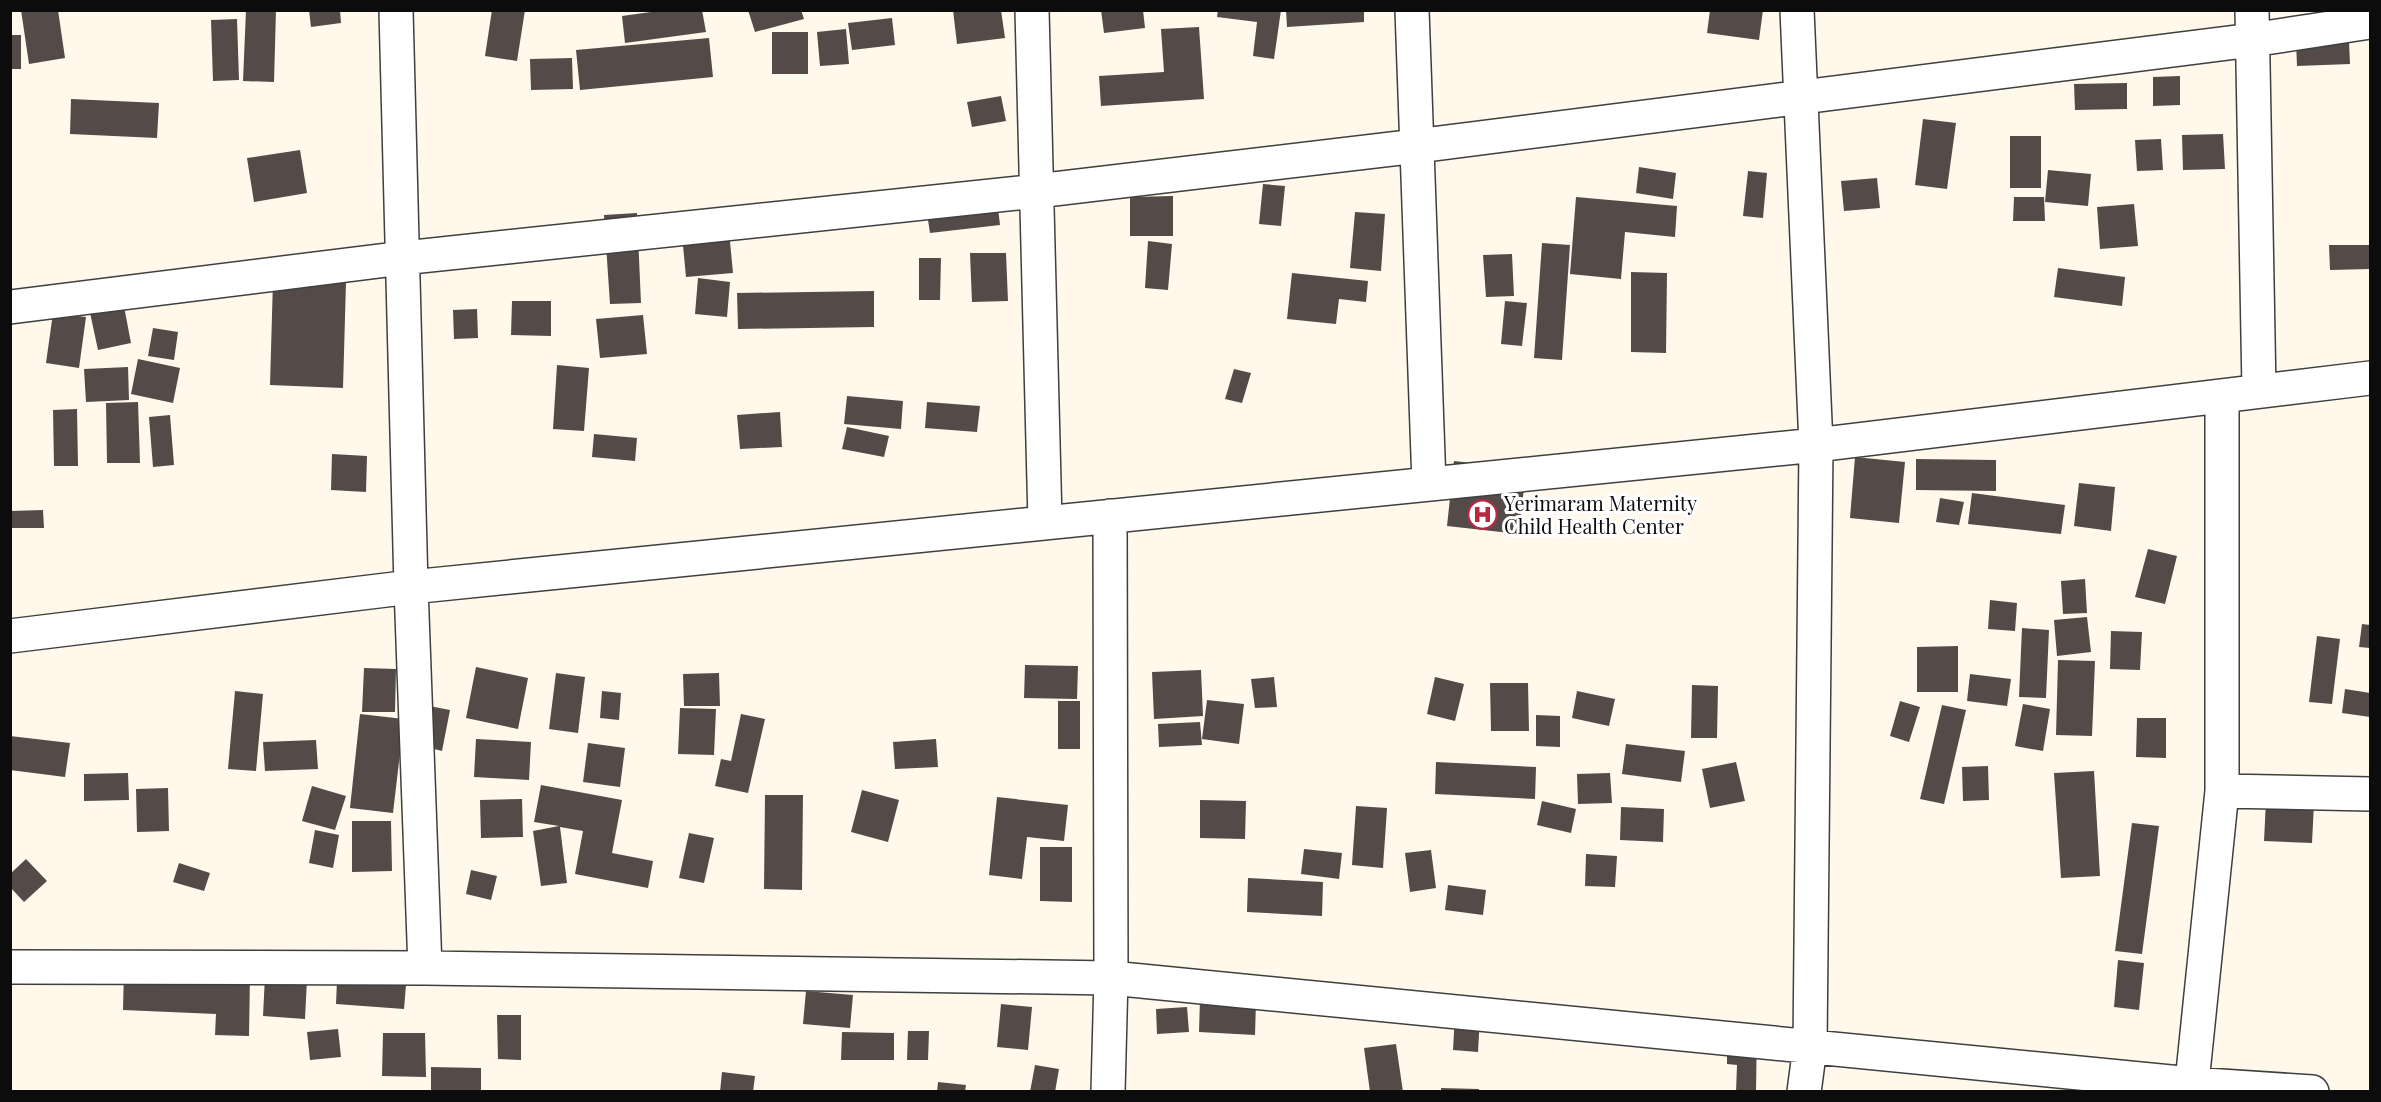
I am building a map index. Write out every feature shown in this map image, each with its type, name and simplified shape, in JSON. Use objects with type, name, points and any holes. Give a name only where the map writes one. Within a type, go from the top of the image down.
[{"type":"street","points":[[396,10],[411,587],[425,968]]},
{"type":"street","points":[[1032,10],[1045,522]]},
{"type":"street","points":[[1412,10],[1429,484]]},
{"type":"street","points":[[1797,10],[1816,445],[1810,1047],[1804,1092]]},
{"type":"street","points":[[10,307],[403,258],[1037,191],[1801,98],[2252,25],[2370,22]]},
{"type":"street","points":[[2252,25],[2259,392]]},
{"type":"street","points":[[10,636],[411,587],[1816,445],[2370,378]]},
{"type":"street","points":[[2191,1088],[2222,792],[2222,396]]},
{"type":"street","points":[[1108,1092],[1111,978],[1110,516]]},
{"type":"street","points":[[2222,792],[2370,794]]},
{"type":"street","points":[[10,967],[425,968],[1111,978],[1810,1047],[2191,1088],[2312,1092]]},
{"type":"building","points":[[21,10],[58,10],[65,58],[29,64]]},
{"type":"building","points":[[246,10],[276,10],[274,82],[243,81]]},
{"type":"building","points":[[309,10],[340,10],[341,23],[311,27]]},
{"type":"building","points":[[492,10],[525,10],[517,61],[485,56]]},
{"type":"building","points":[[665,10],[702,10],[706,32],[625,43],[622,16]]},
{"type":"building","points":[[748,10],[801,10],[804,19],[755,32]]},
{"type":"building","points":[[953,10],[1001,10],[1005,38],[957,44]]},
{"type":"building","points":[[1101,10],[1143,10],[1145,28],[1104,33]]},
{"type":"building","points":[[1218,10],[1281,10],[1274,59],[1253,56],[1257,22],[1217,17]]},
{"type":"building","points":[[1286,10],[1364,10],[1364,22],[1287,27]]},
{"type":"building","points":[[1710,10],[1763,10],[1759,40],[1707,33]]},
{"type":"building","points":[[892,18],[895,45],[852,50],[848,23]]},
{"type":"building","points":[[237,19],[239,80],[213,81],[211,20]]},
{"type":"building","points":[[1199,27],[1204,99],[1101,106],[1099,76],[1164,72],[1161,29]]},
{"type":"building","points":[[846,29],[849,64],[820,66],[817,32]]},
{"type":"building","points":[[772,32],[808,32],[808,74],[772,74]]},
{"type":"building","points":[[10,35],[21,35],[21,69],[10,69]]},
{"type":"building","points":[[709,38],[713,77],[580,90],[576,50]]},
{"type":"building","points":[[2349,41],[2350,64],[2297,66],[2296,42]]},
{"type":"building","points":[[572,58],[573,89],[531,90],[530,59]]},
{"type":"building","points":[[2180,76],[2180,105],[2153,106],[2153,77]]},
{"type":"building","points":[[2127,83],[2127,109],[2075,110],[2074,84]]},
{"type":"building","points":[[1001,96],[1006,121],[972,127],[967,102]]},
{"type":"building","points":[[71,99],[159,103],[157,138],[70,134]]},
{"type":"building","points":[[1923,119],[1956,123],[1947,189],[1915,185]]},
{"type":"building","points":[[2223,134],[2225,169],[2183,170],[2182,135]]},
{"type":"building","points":[[2010,136],[2041,136],[2041,188],[2010,188]]},
{"type":"building","points":[[2161,139],[2163,170],[2137,171],[2135,140]]},
{"type":"building","points":[[300,150],[307,193],[254,202],[247,158]]},
{"type":"building","points":[[1639,167],[1676,173],[1673,199],[1636,193]]},
{"type":"building","points":[[2048,170],[2091,174],[2088,206],[2045,202]]},
{"type":"building","points":[[1748,171],[1767,173],[1763,218],[1743,216]]},
{"type":"building","points":[[1877,178],[1880,208],[1844,211],[1841,181]]},
{"type":"building","points":[[1263,184],[1285,186],[1281,226],[1259,224]]},
{"type":"building","points":[[1173,196],[1173,236],[1130,236],[1130,197]]},
{"type":"building","points":[[1576,197],[1677,206],[1675,237],[1625,232],[1621,279],[1570,274]]},
{"type":"building","points":[[2014,197],[2044,197],[2045,221],[2013,221]]},
{"type":"building","points":[[997,199],[1000,225],[930,233],[926,207]]},
{"type":"building","points":[[2134,204],[2138,246],[2100,249],[2097,207]]},
{"type":"building","points":[[1355,212],[1385,214],[1381,271],[1350,268]]},
{"type":"building","points":[[637,213],[641,303],[610,304],[604,215]]},
{"type":"building","points":[[729,231],[733,273],[686,277],[682,235]]},
{"type":"building","points":[[1148,241],[1172,244],[1168,290],[1145,288]]},
{"type":"building","points":[[1542,243],[1570,245],[1562,360],[1534,358]]},
{"type":"building","points":[[2329,245],[2370,245],[2370,269],[2330,270]]},
{"type":"building","points":[[970,253],[1006,253],[1008,301],[972,302]]},
{"type":"building","points":[[1512,254],[1514,296],[1486,297],[1483,255]]},
{"type":"building","points":[[919,258],[941,258],[940,300],[919,300]]},
{"type":"building","points":[[2058,268],[2125,277],[2122,306],[2054,297]]},
{"type":"building","points":[[1631,272],[1667,273],[1666,353],[1631,352]]},
{"type":"building","points":[[1292,273],[1368,281],[1366,302],[1339,299],[1336,324],[1287,319]]},
{"type":"building","points":[[698,278],[730,282],[727,317],[695,314]]},
{"type":"building","points":[[273,280],[346,282],[343,388],[270,385]]},
{"type":"building","points":[[874,291],[874,327],[738,329],[737,293]]},
{"type":"building","points":[[123,301],[131,343],[98,350],[89,308]]},
{"type":"building","points":[[512,301],[551,301],[551,336],[511,335]]},
{"type":"building","points":[[1505,301],[1527,303],[1522,346],[1501,344]]},
{"type":"building","points":[[477,309],[478,338],[454,339],[453,310]]},
{"type":"building","points":[[53,313],[86,317],[79,368],[46,363]]},
{"type":"building","points":[[643,315],[647,354],[600,358],[596,319]]},
{"type":"building","points":[[153,328],[178,332],[174,360],[148,356]]},
{"type":"building","points":[[138,359],[180,368],[173,403],[131,394]]},
{"type":"building","points":[[557,365],[589,368],[584,431],[553,429]]},
{"type":"building","points":[[128,367],[129,400],[86,402],[84,369]]},
{"type":"building","points":[[1234,369],[1251,373],[1242,403],[1225,399]]},
{"type":"building","points":[[847,396],[903,401],[901,429],[844,424]]},
{"type":"building","points":[[138,402],[140,463],[107,463],[106,403]]},
{"type":"building","points":[[927,402],[980,406],[977,432],[925,428]]},
{"type":"building","points":[[77,409],[78,466],[54,466],[53,410]]},
{"type":"building","points":[[780,412],[782,447],[740,449],[737,415]]},
{"type":"building","points":[[170,415],[174,465],[153,467],[149,417]]},
{"type":"building","points":[[847,427],[889,436],[884,457],[842,449]]},
{"type":"building","points":[[594,434],[637,438],[635,461],[592,457]]},
{"type":"building","points":[[332,454],[367,456],[366,492],[331,490]]},
{"type":"building","points":[[1855,457],[1905,462],[1899,523],[1850,518]]},
{"type":"building","points":[[1916,459],[1996,460],[1996,491],[1916,490]]},
{"type":"building","points":[[1454,461],[1526,469],[1519,534],[1447,526]]},
{"type":"building","points":[[2079,483],[2115,487],[2111,531],[2074,526]]},
{"type":"building","points":[[1972,493],[2065,505],[2061,534],[1968,524]]},
{"type":"building","points":[[1940,498],[1964,502],[1959,525],[1936,522]]},
{"type":"building","points":[[43,510],[44,528],[10,528],[10,511]]},
{"type":"building","points":[[2148,549],[2177,556],[2165,604],[2135,597]]},
{"type":"building","points":[[2085,579],[2087,613],[2063,614],[2061,581]]},
{"type":"building","points":[[1990,600],[2017,603],[2015,631],[1988,629]]},
{"type":"building","points":[[2087,617],[2091,652],[2057,656],[2054,620]]},
{"type":"building","points":[[2362,624],[2370,625],[2370,648],[2359,647]]},
{"type":"building","points":[[2022,628],[2049,630],[2046,698],[2019,697]]},
{"type":"building","points":[[2111,631],[2142,632],[2140,670],[2110,669]]},
{"type":"building","points":[[2317,636],[2340,639],[2332,704],[2309,702]]},
{"type":"building","points":[[1958,646],[1958,692],[1917,692],[1917,647]]},
{"type":"building","points":[[2058,660],[2095,661],[2092,736],[2056,735]]},
{"type":"building","points":[[1025,665],[1078,666],[1077,699],[1024,698]]},
{"type":"building","points":[[476,667],[528,678],[518,729],[466,718]]},
{"type":"building","points":[[364,668],[396,669],[395,712],[362,712]]},
{"type":"building","points":[[1201,670],[1203,716],[1154,719],[1152,672]]},
{"type":"building","points":[[556,673],[585,677],[578,733],[549,729]]},
{"type":"building","points":[[719,673],[720,706],[684,706],[683,674]]},
{"type":"building","points":[[1970,674],[2011,679],[2007,706],[1967,701]]},
{"type":"building","points":[[1274,677],[1277,707],[1255,708],[1251,679]]},
{"type":"building","points":[[1435,677],[1464,684],[1455,721],[1427,714]]},
{"type":"building","points":[[1490,683],[1528,683],[1529,731],[1491,731]]},
{"type":"building","points":[[1692,685],[1718,686],[1717,738],[1691,738]]},
{"type":"building","points":[[2345,689],[2370,693],[2370,717],[2342,713]]},
{"type":"building","points":[[235,691],[263,694],[256,771],[228,769]]},
{"type":"building","points":[[602,691],[621,693],[619,720],[600,718]]},
{"type":"building","points":[[1577,691],[1615,699],[1609,726],[1572,718]]},
{"type":"building","points":[[1207,700],[1244,704],[1239,744],[1202,739]]},
{"type":"building","points":[[1058,701],[1080,701],[1080,749],[1058,749]]},
{"type":"building","points":[[1900,701],[1920,707],[1909,742],[1890,736]]},
{"type":"building","points":[[414,703],[450,710],[442,751],[406,742]]},
{"type":"building","points":[[2023,704],[2050,709],[2043,751],[2015,746]]},
{"type":"building","points":[[1942,705],[1966,710],[1944,804],[1920,799]]},
{"type":"building","points":[[680,708],[716,709],[714,755],[678,754]]},
{"type":"building","points":[[360,714],[404,719],[393,813],[350,808]]},
{"type":"building","points":[[741,714],[765,719],[748,793],[715,786],[721,759],[731,761]]},
{"type":"building","points":[[1536,715],[1560,716],[1560,747],[1536,746]]},
{"type":"building","points":[[2137,718],[2166,718],[2166,758],[2136,757]]},
{"type":"building","points":[[1200,722],[1202,745],[1159,747],[1158,724]]},
{"type":"building","points":[[10,736],[70,743],[65,777],[10,770]]},
{"type":"building","points":[[476,739],[531,742],[529,780],[474,777]]},
{"type":"building","points":[[936,739],[938,767],[895,769],[893,742]]},
{"type":"building","points":[[316,740],[318,769],[265,771],[263,742]]},
{"type":"building","points":[[588,743],[625,748],[620,787],[583,782]]},
{"type":"building","points":[[1626,744],[1685,751],[1681,782],[1622,774]]},
{"type":"building","points":[[1436,762],[1536,767],[1535,799],[1435,794]]},
{"type":"building","points":[[1736,762],[1745,801],[1710,808],[1702,769]]},
{"type":"building","points":[[1988,766],[1989,800],[1963,801],[1962,767]]},
{"type":"building","points":[[2094,771],[2100,876],[2061,878],[2054,773]]},
{"type":"building","points":[[128,773],[129,800],[84,801],[84,774]]},
{"type":"building","points":[[1610,773],[1612,803],[1578,804],[1577,774]]},
{"type":"building","points":[[541,785],[622,800],[612,853],[653,861],[648,888],[575,874],[583,831],[560,827],[567,883],[541,886],[533,831],[559,826],[534,822]]},
{"type":"building","points":[[312,786],[346,796],[335,830],[302,821]]},
{"type":"building","points":[[168,788],[169,831],[137,832],[136,789]]},
{"type":"building","points":[[862,790],[899,800],[888,842],[851,832]]},
{"type":"building","points":[[765,795],[803,795],[802,890],[764,889]]},
{"type":"building","points":[[997,797],[1068,805],[1064,841],[1027,837],[1022,879],[989,875]]},
{"type":"building","points":[[522,799],[523,837],[481,838],[480,800]]},
{"type":"building","points":[[1200,800],[1246,801],[1245,839],[1200,838]]},
{"type":"building","points":[[2266,800],[2314,803],[2312,843],[2264,841]]},
{"type":"building","points":[[1542,801],[1576,809],[1571,833],[1537,825]]},
{"type":"building","points":[[1356,806],[1387,808],[1383,868],[1352,865]]},
{"type":"building","points":[[1621,807],[1664,809],[1663,842],[1620,840]]},
{"type":"building","points":[[352,821],[391,821],[392,871],[352,872]]},
{"type":"building","points":[[2132,823],[2159,826],[2142,954],[2115,951]]},
{"type":"building","points":[[315,830],[339,835],[333,868],[309,863]]},
{"type":"building","points":[[689,833],[714,838],[704,883],[679,878]]},
{"type":"building","points":[[1040,847],[1072,847],[1072,902],[1040,901]]},
{"type":"building","points":[[1304,849],[1342,853],[1339,879],[1301,874]]},
{"type":"building","points":[[1431,850],[1436,888],[1410,892],[1405,853]]},
{"type":"building","points":[[1586,854],[1617,856],[1615,887],[1585,886]]},
{"type":"building","points":[[26,859],[47,881],[24,902],[10,887],[10,874]]},
{"type":"building","points":[[179,863],[210,873],[204,891],[173,882]]},
{"type":"building","points":[[471,870],[497,876],[491,900],[466,894]]},
{"type":"building","points":[[1248,878],[1323,882],[1322,916],[1247,912]]},
{"type":"building","points":[[1448,885],[1486,890],[1483,915],[1445,910]]},
{"type":"building","points":[[2118,960],[2144,963],[2139,1010],[2114,1007]]},
{"type":"building","points":[[124,969],[250,974],[249,1036],[215,1035],[216,1014],[123,1010]]},
{"type":"building","points":[[265,976],[307,979],[305,1019],[263,1016]]},
{"type":"building","points":[[337,981],[406,985],[404,1009],[336,1004]]},
{"type":"building","points":[[806,991],[853,995],[850,1028],[803,1024]]},
{"type":"building","points":[[1200,999],[1256,1002],[1255,1035],[1199,1032]]},
{"type":"building","points":[[1001,1004],[1032,1007],[1028,1050],[997,1047]]},
{"type":"building","points":[[1187,1007],[1189,1032],[1157,1034],[1156,1009]]},
{"type":"building","points":[[497,1015],[521,1015],[521,1060],[498,1059]]},
{"type":"building","points":[[1455,1015],[1480,1016],[1478,1052],[1453,1050]]},
{"type":"building","points":[[1727,1024],[1757,1025],[1756,1092],[1736,1092],[1737,1065],[1727,1064]]},
{"type":"building","points":[[338,1029],[341,1057],[310,1060],[307,1032]]},
{"type":"building","points":[[908,1031],[929,1031],[928,1060],[907,1060]]},
{"type":"building","points":[[842,1032],[894,1033],[894,1060],[841,1060]]},
{"type":"building","points":[[383,1033],[425,1033],[426,1077],[382,1076]]},
{"type":"building","points":[[1396,1044],[1403,1092],[1370,1092],[1364,1048]]},
{"type":"building","points":[[1035,1065],[1059,1069],[1055,1092],[1030,1092]]},
{"type":"building","points":[[431,1067],[481,1068],[481,1092],[431,1091]]},
{"type":"building","points":[[722,1072],[755,1076],[753,1092],[720,1092]]},
{"type":"building","points":[[938,1082],[966,1085],[965,1092],[937,1092]]},
{"type":"building","points":[[1441,1088],[1479,1089],[1479,1092],[1441,1092]]},
{"type":"place","name":"Yerimaram Maternity Child Health Center","points":[[1483,514]]}]
